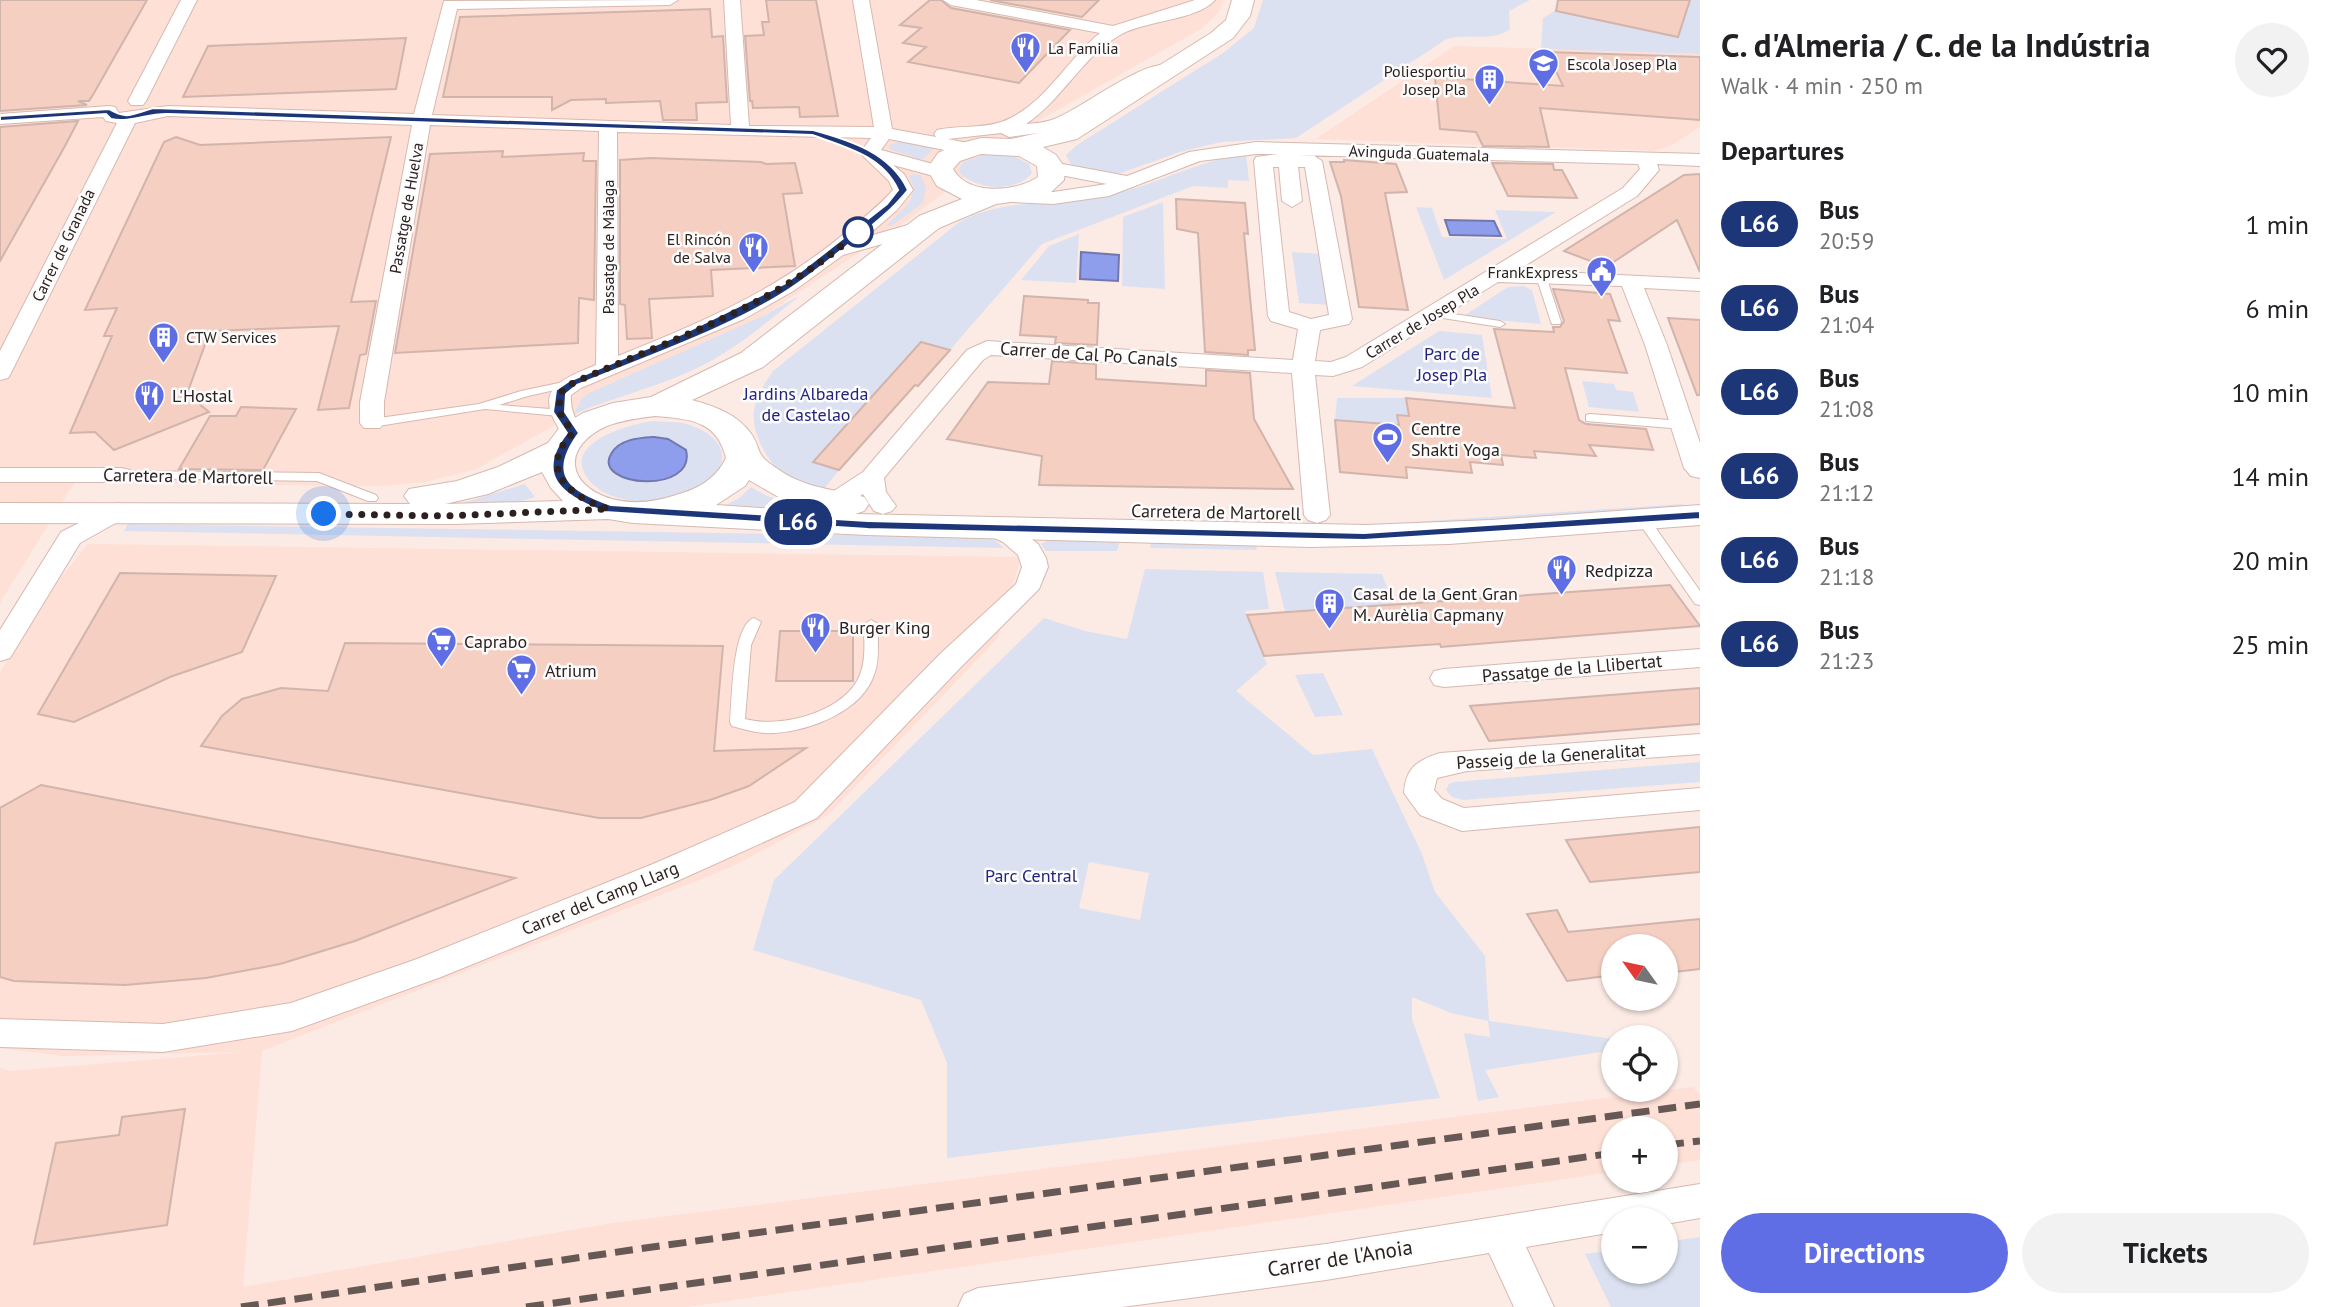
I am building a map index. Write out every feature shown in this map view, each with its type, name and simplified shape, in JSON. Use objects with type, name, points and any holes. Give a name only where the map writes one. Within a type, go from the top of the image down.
[{"type":"main road","points":[[1011,148],[1068,134],[1226,34],[1241,16],[1243,0]]},
{"type":"main road","points":[[1050,165],[1068,134]]},
{"type":"main road","points":[[659,406],[684,391],[752,360],[925,225],[1002,196],[1031,192],[1047,184],[1054,173],[1050,165],[1031,152],[981,146],[979,141],[948,157],[942,163],[947,179],[971,193],[1002,196]]},
{"type":"main road","points":[[925,225],[947,179]]},
{"type":"main road","points":[[739,445],[736,405],[752,360]]},
{"type":"main road","name":"Carretera de Martorell","points":[[0,498],[120,495],[373,498],[440,495],[471,489],[508,476],[564,432],[601,416],[659,406],[714,416],[758,472],[781,487],[832,503],[877,491],[1317,514],[1412,513],[1700,494]]},
{"type":"main road","name":"Carretera de Martorell","points":[[564,432],[557,470],[562,481],[582,499],[609,509]]},
{"type":"main road","name":"Carretera de Martorell","points":[[657,512],[687,506],[719,491],[735,476],[739,445]]},
{"type":"main road","name":"Carretera de Martorell","points":[[0,513],[119,511],[447,516],[609,509],[831,524],[1364,536],[1700,515]]},
{"type":"street","name":"Carrer de Granada","points":[[0,373],[124,110],[189,0]]},
{"type":"street","name":"Passatge de Huelva","points":[[372,423],[372,402],[422,119],[450,4],[670,0]]},
{"type":"street","points":[[732,0],[740,131]]},
{"type":"street","points":[[861,0],[890,134]]},
{"type":"street","points":[[951,0],[1115,31]]},
{"type":"street","points":[[979,141],[1026,118],[1048,100],[1085,56],[1115,31],[1191,8],[1207,0]]},
{"type":"street","points":[[0,118],[124,110],[890,134],[979,141],[1054,125],[1125,85],[1171,68]]},
{"type":"street","name":"Passatge de Màlaga","points":[[607,368],[608,125]]},
{"type":"street","points":[[813,132],[947,179]]},
{"type":"street","points":[[869,153],[890,134]]},
{"type":"street","name":"Avinguda Guatemala","points":[[1002,196],[1034,199],[1110,190],[1196,156],[1256,148],[1674,161],[1700,158]]},
{"type":"street","points":[[564,432],[560,393],[573,383],[688,336],[790,285],[890,206],[903,190],[897,178],[869,153]]},
{"type":"street","points":[[1287,157],[1292,201]]},
{"type":"street","points":[[1287,157],[1312,161],[1341,319],[1310,326],[1279,316],[1263,161],[1287,157]]},
{"type":"street","name":"Carrer de Josep Pla","points":[[1291,367],[1333,369],[1354,362],[1630,192],[1650,170],[1646,160]]},
{"type":"street","name":"Avinguda Guatemala","points":[[1050,165],[1091,177],[1142,177]]},
{"type":"street","points":[[833,252],[925,225]]},
{"type":"street","points":[[1534,251],[1535,258],[1544,266],[1576,277]]},
{"type":"street","points":[[1497,276],[1576,277],[1700,285]]},
{"type":"street","points":[[1630,280],[1696,468],[1700,471]]},
{"type":"street","points":[[1310,326],[1291,367],[1317,514]]},
{"type":"street","name":"Carrer de Cal Po Canals","points":[[877,491],[975,355],[986,348],[1291,367]]},
{"type":"street","name":"Carretera de Martorell","points":[[0,475],[121,475]]},
{"type":"street","name":"Carretera de Martorell","points":[[69,538],[119,511]]},
{"type":"street","points":[[0,652],[69,538],[63,524],[46,512]]},
{"type":"street","name":"Carrer del Camp Llarg","points":[[0,1033],[163,1038],[292,1017],[441,963],[664,873],[806,810],[950,661],[1026,589],[1035,576],[1035,565],[1022,541],[991,527]]},
{"type":"street","name":"Passatge de la Llibertat","points":[[1444,678],[1700,658]]},
{"type":"street","name":"Passeig de la Generalitat","points":[[1700,744],[1466,761],[1433,766],[1424,771],[1418,781],[1419,793],[1431,807],[1462,820],[1700,799]]},
{"type":"street","name":"Carrer de l'Anoia","points":[[978,1307],[1020,1305],[1326,1262],[1700,1201]]},
{"type":"street","points":[[1499,1233],[1534,1307]]},
{"type":"lane","points":[[1541,276],[1556,322]]},
{"type":"lane","points":[[1434,314],[1500,324]]},
{"type":"lane","points":[[372,423],[481,407],[525,393],[573,383]]},
{"type":"lane","points":[[481,407],[564,432]]},
{"type":"lane","points":[[1590,418],[1683,425]]},
{"type":"lane","name":"Carretera de Martorell","points":[[121,475],[319,477],[373,498]]},
{"type":"lane","points":[[1643,520],[1700,601]]},
{"type":"lane","points":[[754,622],[744,645],[737,722],[750,727],[810,723],[855,691],[867,676],[871,624]]},
{"type":"shaded area","points":[[0,0],[1224,0],[1218,13],[1201,29],[1038,121],[901,225],[693,362],[579,412],[476,469],[425,482],[383,486],[74,483],[0,603]]},
{"type":"shaded area","name":"Escola Josep Pla","points":[[1454,46],[1700,54],[1700,127],[1672,145],[1655,151],[1316,139]]},
{"type":"shaded area","points":[[88,544],[1021,557],[998,638],[827,816],[731,867],[262,1051],[243,1287],[612,1223],[1601,1099],[1601,1102],[1678,1102],[1678,1089],[1693,1087],[1700,1095],[1700,1160],[1678,1163],[1678,1116],[1601,1116],[1601,1174],[686,1307],[0,1307],[0,1068],[11,1071],[243,1052],[63,1056],[0,1048],[0,672],[58,581]]},
{"type":"green space","points":[[1263,0],[1530,0],[1509,11],[1510,29],[1494,36],[1445,40],[1296,138],[1221,142],[1180,152],[1121,173],[1106,174],[1072,166],[1066,155],[1077,145],[1223,53],[1254,28]]},
{"type":"green space","points":[[1573,0],[1700,0],[1700,54],[1541,49],[1543,18]]},
{"type":"green space","points":[[901,141],[936,147],[922,160],[889,149],[889,145]]},
{"type":"green space","name":"Jardins Albareda de Castelao","points":[[1246,153],[1249,181],[1228,180],[1228,188],[1193,186],[1042,244],[950,350],[920,342],[814,462],[839,470],[820,494],[786,475],[765,453],[757,436],[754,410],[773,371],[958,223],[993,209],[1106,196]]},
{"type":"green space","points":[[987,154],[1014,156],[1029,164],[1032,173],[1017,184],[996,187],[976,183],[960,173],[963,162]]},
{"type":"green space","points":[[920,175],[926,187],[923,203],[891,226],[886,226],[910,202],[914,188],[909,176]]},
{"type":"green space","points":[[1163,202],[1165,289],[1122,286],[1123,217]]},
{"type":"green space","points":[[1416,207],[1432,208],[1442,237],[1507,239],[1495,210],[1556,212],[1444,280]]},
{"type":"green space","points":[[1079,234],[1076,283],[1021,280],[1049,246]]},
{"type":"green space","points":[[1292,252],[1323,254],[1331,305],[1299,303]]},
{"type":"green space","points":[[1523,286],[1532,290],[1541,324],[1462,317],[1508,287]]},
{"type":"green space","points":[[795,298],[741,342],[705,364],[673,379],[574,414],[581,399],[589,393],[763,316]]},
{"type":"green space","name":"Parc de Josep Pla","points":[[1439,331],[1482,335],[1492,398],[1352,386]]},
{"type":"green space","points":[[1582,381],[1614,384],[1616,390],[1633,392],[1639,412],[1589,407]]},
{"type":"green space","points":[[1337,398],[1406,398],[1408,416],[1397,415],[1399,425],[1335,420]]},
{"type":"green space","points":[[653,421],[686,424],[712,437],[719,445],[722,462],[710,480],[687,494],[658,501],[642,501],[612,496],[589,480],[582,467],[583,456],[590,446],[615,431]]},
{"type":"green space","points":[[525,484],[535,497],[489,510],[126,508],[126,502],[414,508],[459,504]]},
{"type":"green space","points":[[751,487],[791,505],[835,513],[1131,520],[1129,526],[721,508],[739,498]]},
{"type":"green space","points":[[1683,504],[1687,509],[1400,529],[1148,526],[1151,520],[1368,525]]},
{"type":"green space","points":[[128,524],[981,537],[995,540],[1004,548],[124,531]]},
{"type":"green space","points":[[1052,539],[1120,541],[1117,551],[1046,551],[1041,544]]},
{"type":"green space","points":[[1152,541],[1255,543],[1257,550],[1150,548]]},
{"type":"green space","name":"Parc Central","points":[[1145,569],[1263,572],[1269,609],[1245,611],[1267,664],[1236,691],[1313,755],[1372,749],[1422,854],[1435,892],[1485,956],[1489,1021],[1601,1037],[1601,1052],[1485,1070],[1499,1097],[1478,1101],[1464,1033],[1490,1037],[1488,1021],[1451,1013],[1412,997],[1412,1019],[1440,1098],[947,1158],[947,1063],[921,1000],[753,950],[774,880],[1044,618],[1085,631],[1127,639]],"holes":[[[1089,862],[1149,873],[1140,920],[1079,908]]]},
{"type":"green space","points":[[1275,572],[1382,574],[1394,605],[1285,611]]},
{"type":"green space","points":[[1323,673],[1343,715],[1315,717],[1295,675]]},
{"type":"green space","points":[[1700,762],[1700,782],[1463,800],[1452,797],[1446,790],[1449,784],[1454,782]]},
{"type":"green space","points":[[1700,1237],[1700,1307],[1611,1307],[1585,1254],[1601,1252],[1601,1284],[1678,1284],[1678,1240]]},
{"type":"water","points":[[1445,220],[1494,221],[1501,236],[1450,235]]},
{"type":"water","points":[[1081,252],[1119,255],[1118,281],[1080,279]]},
{"type":"water","points":[[654,437],[668,439],[686,450],[685,464],[676,474],[662,480],[646,481],[616,474],[609,465],[611,454],[619,445],[630,440]]},
{"type":"building","points":[[0,0],[147,0],[89,101],[78,101],[87,105],[0,111]]},
{"type":"building","points":[[766,0],[816,0],[838,116],[800,117],[799,107],[753,108],[750,101],[745,36],[764,35],[762,22],[769,22]]},
{"type":"building","points":[[930,0],[941,0],[951,8],[1070,30],[1019,83],[908,62],[926,47],[903,43],[921,28],[900,25]]},
{"type":"building","points":[[990,0],[1099,0],[1082,17]]},
{"type":"building","points":[[1558,0],[1690,0],[1678,37],[1556,11]]},
{"type":"building","points":[[710,9],[712,37],[723,36],[727,102],[696,103],[697,120],[663,120],[660,101],[606,103],[606,99],[571,100],[552,110],[552,97],[443,97],[460,17]]},
{"type":"building","points":[[406,38],[396,89],[183,97],[208,46]]},
{"type":"building","points":[[1547,52],[1700,57],[1700,120],[1540,108],[1549,147],[1483,146],[1476,132],[1440,129],[1435,77],[1563,86]]},
{"type":"building","points":[[78,121],[65,146],[0,261],[0,127]]},
{"type":"building","points":[[176,137],[200,145],[391,137],[351,302],[376,301],[366,354],[360,355],[349,408],[318,410],[339,326],[210,331],[187,394],[209,412],[114,450],[95,432],[70,433],[112,336],[104,336],[117,308],[85,310],[164,142]]},
{"type":"building","points":[[503,151],[502,157],[584,153],[583,161],[596,161],[594,300],[579,298],[578,343],[395,353],[430,154]]},
{"type":"building","points":[[651,158],[795,163],[802,193],[783,194],[795,266],[711,270],[713,296],[649,299],[652,338],[627,339],[625,305],[620,304],[620,160]]},
{"type":"building","points":[[1344,160],[1396,164],[1407,192],[1385,193],[1408,310],[1359,307],[1341,196],[1330,162]]},
{"type":"building","points":[[1492,163],[1553,164],[1554,170],[1562,170],[1577,198],[1508,196]]},
{"type":"building","points":[[1700,174],[1700,272],[1677,220],[1606,267],[1564,251],[1684,175]]},
{"type":"building","points":[[1176,199],[1245,203],[1248,234],[1244,233],[1255,350],[1248,350],[1248,355],[1205,352],[1198,233],[1177,229]]},
{"type":"building","points":[[1553,289],[1610,294],[1620,321],[1608,320],[1627,373],[1565,368],[1579,420],[1586,424],[1646,429],[1653,450],[1589,445],[1596,456],[1534,451],[1536,458],[1501,455],[1503,465],[1470,462],[1472,473],[1406,467],[1407,478],[1340,472],[1335,420],[1399,425],[1397,415],[1409,416],[1406,398],[1515,408],[1494,329],[1554,332],[1553,327],[1560,327],[1564,321]]},
{"type":"building","points":[[1024,296],[1099,303],[1097,345],[1055,343],[1056,337],[1020,335]]},
{"type":"building","points":[[1668,318],[1700,320],[1700,395],[1697,395]]},
{"type":"building","points":[[921,342],[950,350],[839,470],[813,462]]},
{"type":"building","points":[[1052,361],[1096,364],[1096,379],[1206,386],[1206,370],[1250,373],[1254,419],[1293,489],[1039,485],[1042,456],[947,439],[988,382],[1049,384]]},
{"type":"building","points":[[241,407],[296,409],[263,470],[179,469],[210,416],[236,416]]},
{"type":"building","points":[[120,573],[276,576],[242,652],[170,677],[74,722],[38,714]]},
{"type":"building","points":[[1670,585],[1700,626],[1441,647],[1440,644],[1264,656],[1247,615]]},
{"type":"building","name":"Burger King","points":[[780,631],[853,631],[853,681],[776,681]]},
{"type":"building","name":"Atrium","points":[[345,643],[723,646],[714,751],[806,748],[749,786],[710,800],[641,818],[599,818],[201,746],[222,716],[242,699],[281,688],[328,691]]},
{"type":"building","points":[[1700,688],[1700,724],[1489,741],[1470,706]]},
{"type":"building","points":[[41,785],[515,878],[355,941],[280,964],[206,978],[125,985],[14,981],[0,977],[0,808]]},
{"type":"building","points":[[1700,827],[1700,872],[1590,882],[1566,840]]},
{"type":"building","points":[[1557,910],[1568,932],[1700,919],[1700,969],[1678,972],[1678,934],[1601,934],[1601,977],[1567,981],[1527,914]]},
{"type":"building","points":[[185,1109],[167,1225],[34,1244],[56,1143],[119,1135],[122,1117]]},
{"type":"railway","points":[[241,1307],[645,1248],[1700,1104]]},
{"type":"railway","points":[[1678,1144],[1700,1141]]},
{"type":"railway","points":[[526,1307],[1601,1155]]},
{"type":"bus line","name":"L66","points":[[0,119],[109,111],[114,117],[128,119],[153,111],[168,111],[813,132],[869,153],[897,178],[903,190],[890,206],[833,252],[790,285],[757,303],[688,336],[573,383],[560,393],[559,412],[573,433],[560,450],[557,470],[562,481],[574,494],[609,509],[868,525],[1364,536],[1431,534],[1700,515]]},
{"type":"place","name":"La Familia","points":[[1025,75]]},
{"type":"place","name":"Escola Josep Pla","points":[[1544,91]]},
{"type":"place","name":"Poliesportiu Josep Pla","points":[[1489,107]]},
{"type":"place","name":"El Rincón de Salva","points":[[754,275]]},
{"type":"place","name":"FrankExpress","points":[[1601,299]]},
{"type":"place","name":"CTW Services","points":[[163,364]]},
{"type":"place","name":"L'Hostal","points":[[149,422]]},
{"type":"place","name":"Centre Shakti Yoga","points":[[1388,465]]},
{"type":"place","name":"Redpizza","points":[[1562,597]]},
{"type":"place","name":"Casal de la Gent Gran M. Aurèlia Capmany","points":[[1330,630]]},
{"type":"place","name":"Burger King","points":[[816,654]]},
{"type":"place","name":"Caprabo","points":[[441,668]]},
{"type":"place","name":"Atrium","points":[[522,697]]},
{"type":"route","points":[[324,514],[447,516],[609,509],[574,494],[562,481],[557,470],[560,450],[573,433],[559,412],[560,393],[573,383],[688,336],[757,303],[790,285],[858,232]]}]
